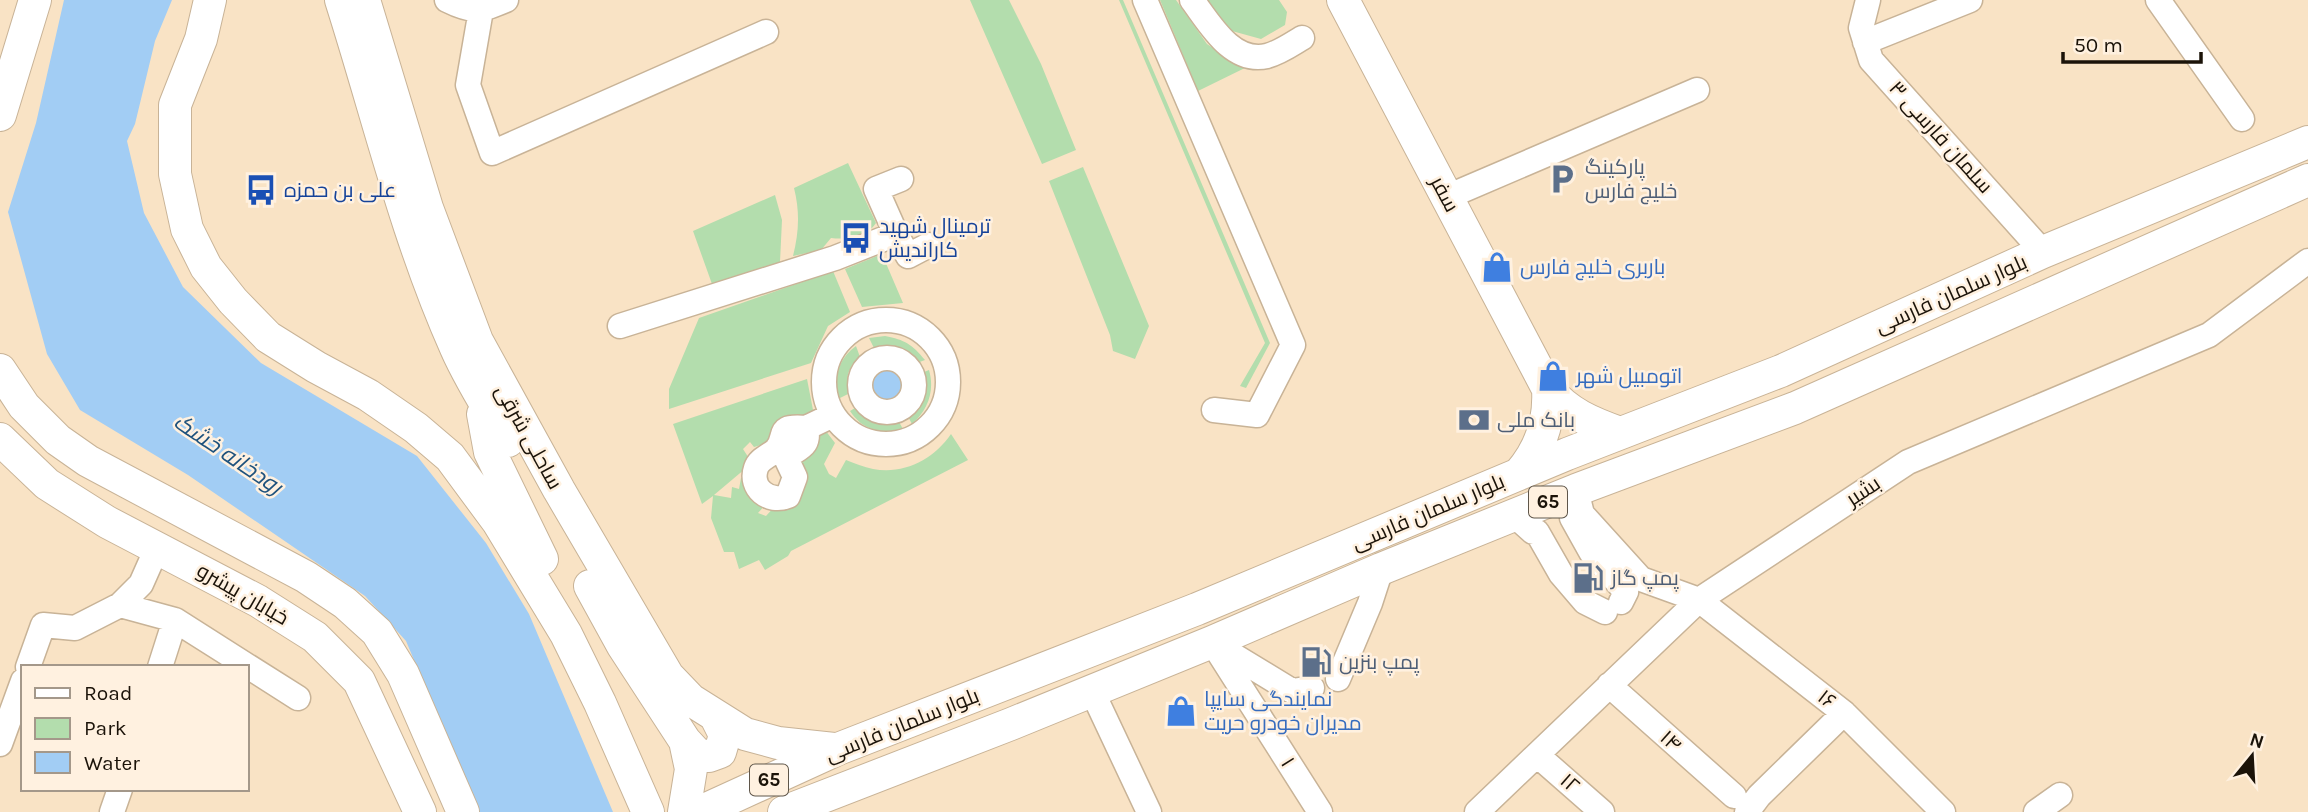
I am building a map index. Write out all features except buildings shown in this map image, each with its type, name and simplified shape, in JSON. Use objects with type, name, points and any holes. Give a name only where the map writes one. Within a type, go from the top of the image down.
[{"type":"main road","points":[[0,116],[35,0]]},
{"type":"main road","points":[[210,0],[201,39],[175,105],[175,174],[187,229],[206,267],[233,301],[268,337],[368,395],[416,428],[450,457],[498,522],[566,634],[648,812]]},
{"type":"main road","name":"ساحلی شرقی","points":[[341,0],[422,264],[456,349],[623,646],[685,741],[691,769],[684,812]]},
{"type":"main road","name":"ساحلی شرقی","points":[[364,0],[427,208],[477,341],[559,490],[668,676],[691,700],[745,734],[778,743],[838,749]]},
{"type":"main road","name":"سفر","points":[[1343,0],[1548,389],[1573,413],[1620,433]]},
{"type":"main road","name":"بلوار سلمان فارسی","points":[[700,812],[838,749],[1197,609],[1519,474],[1781,371],[2043,252],[2308,142]]},
{"type":"main road","name":"بلوار سلمان فارسی","points":[[784,812],[1092,691],[1514,515],[1574,504],[2308,180]]},
{"type":"main road","points":[[0,370],[24,406],[58,440],[88,461],[306,577],[345,603],[377,632],[404,674],[463,812]]},
{"type":"main road","points":[[1519,474],[1530,462],[1547,420],[1548,389]]},
{"type":"main road","points":[[478,392],[490,452],[553,583],[566,634]]},
{"type":"main road","name":"خیابان پیشرو","points":[[0,439],[47,484],[107,522],[258,601],[315,637],[359,681],[420,812]]},
{"type":"main road","name":"خیابان پیشرو","points":[[0,463],[15,477],[71,513],[264,614],[314,647],[345,680],[406,812]]},
{"type":"main road","points":[[685,741],[698,755],[709,756],[720,752],[725,735],[716,717]]},
{"type":"street","points":[[447,0],[465,9],[481,10],[506,0]]},
{"type":"street","points":[[1145,0],[1293,345],[1258,415],[1214,410]]},
{"type":"street","points":[[1192,0],[1229,46],[1252,57],[1268,55],[1302,38]]},
{"type":"street","points":[[1865,42],[1970,0]]},
{"type":"street","points":[[2160,2],[2242,120]]},
{"type":"street","name":"۳ سلمان فارسی","points":[[1866,6],[1861,28],[1871,60],[2043,252]]},
{"type":"street","points":[[481,10],[468,85],[492,153],[766,32]]},
{"type":"street","points":[[1447,197],[1697,90]]},
{"type":"street","points":[[901,179],[876,189],[908,256],[929,245]]},
{"type":"street","points":[[620,326],[835,258],[896,234]]},
{"type":"street","name":"بشیر","points":[[1477,812],[1699,600],[1908,462],[2209,335],[2308,261]]},
{"type":"street","points":[[892,320],[916,326],[940,351],[947,365],[949,386],[940,416],[926,432],[902,443],[882,445],[858,439],[831,416],[824,396],[827,366],[834,346],[848,332],[859,326],[892,320]]},
{"type":"street","points":[[806,428],[831,416]]},
{"type":"street","points":[[1514,515],[1537,533],[1561,574],[1585,602],[1613,607],[1626,592],[1591,552],[1574,504]]},
{"type":"street","name":"۱۶","points":[[1574,504],[1641,579],[1699,600],[1844,713],[1943,812]]},
{"type":"street","points":[[29,665],[43,625],[75,628],[120,605],[141,584],[153,557]]},
{"type":"street","points":[[1338,679],[1370,603],[1381,569]]},
{"type":"street","points":[[120,605],[175,620],[246,665]]},
{"type":"street","points":[[161,665],[175,620]]},
{"type":"street","points":[[1212,642],[1292,691],[1312,688]]},
{"type":"street","name":"۱","points":[[1212,642],[1320,812]]},
{"type":"street","points":[[248,666],[298,698]]},
{"type":"street","name":"۱۴","points":[[1609,685],[1740,804]]},
{"type":"street","points":[[0,744],[21,686]]},
{"type":"street","points":[[1092,691],[1149,812]]},
{"type":"street","points":[[1740,804],[1759,796],[1844,713]]},
{"type":"street","name":"۱۲","points":[[1537,755],[1602,812]]},
{"type":"street","points":[[112,812],[119,791]]},
{"type":"street","points":[[2036,812],[2060,795]]},
{"type":"green space","points":[[970,0],[1009,0],[1041,64],[1076,150],[1042,164]]},
{"type":"green space","points":[[1119,0],[1123,0],[1270,343],[1246,388],[1240,386],[1265,343]]},
{"type":"green space","points":[[1160,0],[1176,0],[1207,44],[1228,58],[1251,65],[1198,91]]},
{"type":"green space","points":[[1206,0],[1279,0],[1287,12],[1285,25],[1261,39],[1232,31]]},
{"type":"green space","points":[[848,163],[876,223],[868,232],[850,238],[831,238],[821,250],[793,256],[798,222],[794,188]]},
{"type":"green space","points":[[1083,167],[1149,326],[1135,359],[1113,351],[1110,335],[1049,181]]},
{"type":"green space","points":[[775,195],[782,220],[780,262],[712,284],[693,231]]},
{"type":"green space","points":[[882,254],[903,303],[862,307],[845,269]]},
{"type":"green space","points":[[833,271],[850,312],[828,326],[811,363],[669,409],[669,389],[699,318]]},
{"type":"green space","points":[[885,336],[908,344],[925,360],[914,364],[898,352],[874,348],[869,338]]},
{"type":"green space","points":[[856,346],[860,357],[848,373],[848,394],[838,399],[837,383],[841,363]]},
{"type":"green space","points":[[929,370],[929,400],[912,424],[906,413],[916,395],[917,375]]},
{"type":"green space","points":[[807,379],[814,415],[764,451],[761,445],[754,447],[750,442],[743,449],[752,463],[714,495],[731,498],[732,487],[739,489],[741,478],[750,478],[767,503],[758,513],[766,516],[777,504],[793,462],[822,426],[835,443],[824,464],[829,474],[836,478],[846,460],[873,469],[896,470],[907,467],[927,458],[951,434],[968,460],[791,551],[788,556],[765,570],[759,560],[739,569],[734,552],[724,552],[711,518],[713,496],[702,504],[673,424]]},
{"type":"green space","points":[[860,405],[871,417],[898,420],[904,431],[888,432],[867,427],[850,411]]},
{"type":"water","name":"رودخانه خشک","points":[[64,0],[172,0],[155,41],[135,124],[127,141],[144,213],[183,287],[261,363],[417,456],[486,543],[529,614],[613,812],[478,812],[406,641],[365,596],[188,475],[80,410],[47,354],[8,212],[36,123]]},
{"type":"water","points":[[886,366],[899,372],[905,385],[899,398],[886,404],[873,398],[867,385],[873,372]]},
{"type":"place","name":"پارکینگ خلیج فارس","points":[[1562,179]]},
{"type":"place","name":"علی بن حمزه","points":[[261,190]]},
{"type":"place","name":"ترمینال شهید کاراندیش","points":[[856,238]]},
{"type":"place","name":"باربری خلیج فارس","points":[[1497,267]]},
{"type":"place","name":"اتومبیل شهر","points":[[1553,376]]},
{"type":"place","name":"بانک ملی","points":[[1474,420]]},
{"type":"place","name":"پمپ گاز","points":[[1588,578]]},
{"type":"place","name":"پمپ بنزین","points":[[1316,662]]},
{"type":"place","name":"نمایندگی سایپا مدیران خودرو حریت","points":[[1181,711]]}]
